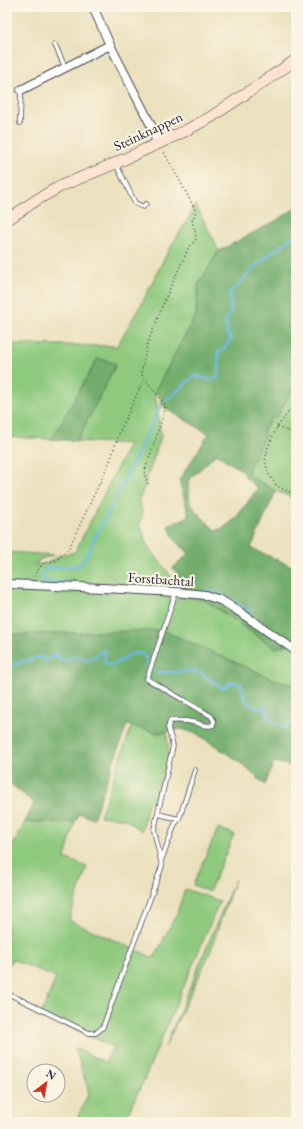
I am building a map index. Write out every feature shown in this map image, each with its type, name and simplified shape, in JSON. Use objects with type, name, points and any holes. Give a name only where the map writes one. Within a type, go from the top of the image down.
[{"type":"street","points":[[93,7],[110,45],[152,129],[157,144]]},
{"type":"street","points":[[20,90],[110,45]]},
{"type":"street","name":"Steinknappen","points":[[7,220],[38,198],[61,186],[116,163],[183,132],[211,117],[296,60]]},
{"type":"street","name":"Forstbachtal","points":[[7,584],[176,592],[205,595],[220,600],[244,614],[296,652]]},
{"type":"lane","points":[[55,45],[65,68]]},
{"type":"lane","points":[[20,90],[20,123]]},
{"type":"lane","points":[[116,163],[135,202],[143,206],[146,204]]},
{"type":"lane","points":[[7,993],[89,1033],[96,1033],[103,1027],[162,866],[154,830],[173,746],[168,728],[170,721],[177,720],[208,726],[213,725],[214,721],[211,716],[147,679],[176,592]]},
{"type":"lane","points":[[161,862],[175,824],[179,819],[195,770]]},
{"type":"lane","points":[[158,814],[179,819]]},
{"type":"path","points":[[148,484],[144,473],[165,410],[165,405],[141,374],[146,345],[188,249],[196,240],[192,221],[196,210],[166,154],[157,144]]},
{"type":"path","points":[[33,585],[36,572],[44,563],[57,560],[69,548],[110,461],[120,430],[144,379]]},
{"type":"path","points":[[296,399],[291,410],[277,427],[268,447],[265,461],[269,475],[276,486],[296,495]]},
{"type":"path","points":[[277,427],[296,433]]},
{"type":"green space","points":[[196,205],[219,251],[198,285],[196,315],[155,391],[161,437],[139,501],[143,513],[140,524],[148,547],[172,579],[172,587],[165,594],[173,603],[182,595],[203,599],[275,648],[296,642],[296,686],[273,679],[162,630],[7,635],[7,552],[54,555],[41,559],[34,565],[46,564],[60,555],[75,552],[129,444],[77,441],[116,364],[98,358],[52,439],[7,437],[7,344],[117,346],[143,301],[167,253]]},
{"type":"green space","points":[[296,208],[296,384],[276,418],[272,417],[263,432],[265,435],[248,470],[250,476],[276,491],[251,548],[296,568],[296,642],[275,648],[203,599],[182,589],[179,576],[173,568],[189,553],[175,540],[168,526],[189,516],[179,480],[209,434],[160,404],[161,397],[155,391],[196,315],[198,285],[219,251],[277,220]],"holes":[[[216,454],[243,471],[245,477],[258,488],[235,519],[222,529],[215,530],[195,510],[190,502],[188,481]]]},
{"type":"green space","points":[[98,358],[116,364],[77,441],[52,439]]},
{"type":"green space","points":[[296,384],[296,499],[276,491],[250,476],[248,470],[263,432],[272,416],[276,418]]},
{"type":"green space","points":[[162,630],[273,679],[296,686],[296,767],[274,762],[265,785],[237,760],[197,734],[181,729],[158,733],[127,725],[93,819],[80,813],[75,822],[25,822],[34,803],[7,781],[7,635]]},
{"type":"green space","points":[[132,725],[158,733],[167,732],[169,756],[158,795],[148,803],[142,831],[125,819],[100,816]]},
{"type":"green space","points":[[25,822],[75,822],[65,858],[87,867],[69,920],[154,958],[177,913],[185,889],[220,901],[144,1080],[124,1122],[75,1122],[89,1093],[75,1048],[105,1062],[113,1047],[41,1014],[56,978],[12,959],[7,969],[7,857]]},
{"type":"green space","points":[[218,828],[234,834],[209,892],[193,885]]},
{"type":"green space","points":[[235,879],[209,955],[165,1047]]},
{"type":"waterway","points":[[167,400],[194,376],[213,380],[217,378],[219,372],[218,353],[225,348],[231,338],[227,334],[226,319],[231,313],[230,293],[258,264],[296,234]]},
{"type":"waterway","points":[[116,498],[160,407]]},
{"type":"waterway","points":[[41,581],[46,568],[67,567],[82,564],[112,505]]},
{"type":"waterway","points":[[42,581],[75,583]]},
{"type":"waterway","points":[[205,591],[218,593],[251,612]]},
{"type":"waterway","points":[[7,645],[9,647],[7,649]]},
{"type":"waterway","points":[[7,662],[13,665],[39,657],[48,660],[56,654],[64,662],[76,656],[84,658],[87,661],[104,650],[104,662],[109,665],[117,663],[131,654],[140,653],[146,657],[147,667],[157,673],[188,671],[199,672],[222,688],[233,682],[241,684],[245,700],[257,708],[264,707],[272,721],[284,727],[296,720]]}]
